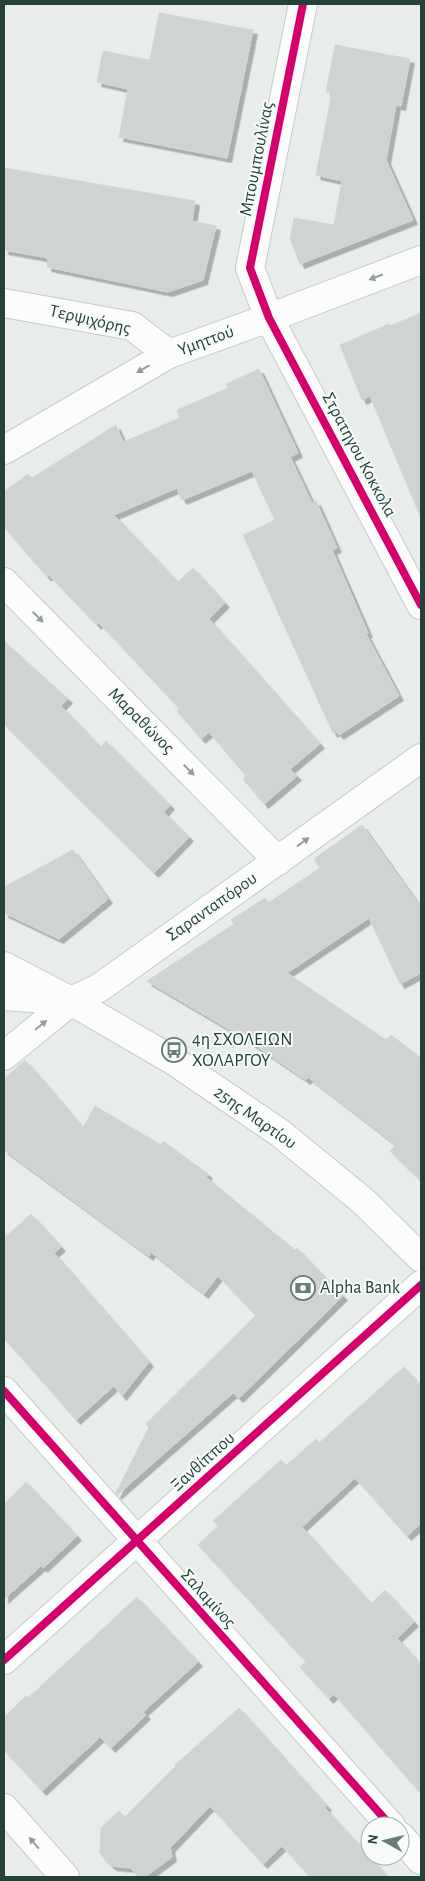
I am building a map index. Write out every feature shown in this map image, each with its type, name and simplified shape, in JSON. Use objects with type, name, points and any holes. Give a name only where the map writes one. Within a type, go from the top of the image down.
[{"type":"street","name":"Μπουμπουλίνας","points":[[269,318],[250,268],[303,4]]},
{"type":"street","name":"Υμηττού","points":[[4,450],[169,354],[421,260]]},
{"type":"street","name":"Τερψιχόρης","points":[[4,303],[132,326],[169,354]]},
{"type":"street","name":"Στρατηγου Κοκκολα","points":[[269,318],[421,605]]},
{"type":"street","name":"Μαραθώνος","points":[[4,582],[278,860]]},
{"type":"street","name":"Σαρανταπόρου","points":[[4,1056],[71,1001],[99,988],[421,758]]},
{"type":"street","name":"25ης Μαρτίου","points":[[4,966],[71,1001],[174,1061],[280,1133],[364,1201],[421,1258]]},
{"type":"street","name":"25ης Μαρτίου","points":[[4,996],[71,1001]]},
{"type":"street","name":"Ξανθίππου","points":[[4,1660],[421,1285]]},
{"type":"street","name":"Σαλαμίνος","points":[[4,1391],[382,1816]]},
{"type":"street","points":[[4,1808],[65,1877]]},
{"type":"street","points":[[410,1847],[421,1860]]},
{"type":"building","points":[[159,13],[253,30],[227,158],[119,137],[128,89],[97,82],[103,51],[150,60]]},
{"type":"building","points":[[335,45],[410,59],[401,106],[396,105],[386,160],[413,220],[300,264],[290,239],[294,218],[334,225],[342,181],[316,175],[332,93],[326,92]]},
{"type":"building","points":[[4,168],[195,201],[192,221],[216,226],[203,280],[168,292],[47,267],[48,258],[4,250]]},
{"type":"building","points":[[421,313],[421,518],[370,396],[362,400],[340,345],[389,324],[390,326]]},
{"type":"building","points":[[259,369],[298,453],[290,457],[312,503],[316,501],[337,548],[332,550],[368,633],[366,634],[399,696],[339,735],[336,731],[333,733],[243,535],[275,520],[252,471],[182,500],[177,488],[114,515],[178,582],[193,568],[225,603],[209,619],[320,744],[290,769],[297,776],[264,804],[243,779],[246,776],[209,732],[201,739],[177,711],[180,709],[99,623],[97,625],[49,575],[47,577],[4,527],[4,492],[28,474],[32,478],[116,425],[123,442],[180,418],[177,410],[228,388],[226,384]]},
{"type":"building","points":[[4,641],[68,699],[61,706],[101,747],[106,741],[170,805],[164,812],[189,837],[154,873],[4,724]]},
{"type":"building","points":[[362,825],[421,908],[421,973],[400,984],[369,918],[287,973],[386,1040],[391,1035],[421,1058],[421,1181],[390,1151],[396,1145],[308,1077],[306,1080],[244,1038],[147,981],[234,924],[231,920],[265,898],[268,903],[320,868],[314,859]]},
{"type":"building","points":[[73,850],[108,899],[59,939],[4,913],[4,887]]},
{"type":"building","points":[[25,1060],[83,1128],[95,1106],[161,1145],[163,1141],[208,1174],[206,1177],[295,1250],[297,1248],[343,1296],[239,1398],[233,1393],[117,1495],[116,1493],[149,1427],[146,1424],[256,1315],[218,1276],[204,1294],[151,1252],[149,1256],[4,1150],[4,1079]]},
{"type":"building","points":[[31,1214],[61,1247],[54,1253],[149,1362],[122,1396],[114,1386],[76,1420],[4,1338],[4,1238]]},
{"type":"building","points":[[404,1367],[421,1386],[421,1523],[407,1536],[355,1478],[302,1527],[371,1604],[385,1590],[414,1622],[397,1638],[421,1665],[421,1794],[334,1694],[329,1699],[300,1667],[306,1662],[198,1545],[218,1526],[213,1521],[281,1460],[286,1466],[316,1439],[319,1443]]},
{"type":"building","points":[[26,1482],[77,1536],[43,1568],[41,1566],[4,1599],[4,1504]]},
{"type":"building","points":[[137,1597],[198,1662],[143,1712],[146,1715],[111,1748],[100,1737],[42,1791],[4,1750],[4,1718]]},
{"type":"building","points":[[239,1708],[327,1806],[325,1808],[360,1846],[360,1866],[378,1866],[388,1877],[310,1877],[282,1846],[263,1864],[210,1806],[170,1848],[172,1857],[145,1877],[138,1877],[131,1868],[112,1866],[100,1853],[101,1828],[119,1811],[125,1817],[175,1765]]},
{"type":"cycle path","points":[[303,4],[250,268],[269,318],[421,605]]},
{"type":"cycle path","points":[[4,1660],[421,1285]]},
{"type":"cycle path","points":[[4,1391],[382,1816]]},
{"type":"place","name":"4η ΣΧΟΛΕΙΩΝ ΧΟΛΑΡΓΟΥ","points":[[174,1050]]},
{"type":"place","name":"Alpha Bank","points":[[303,1288]]}]
